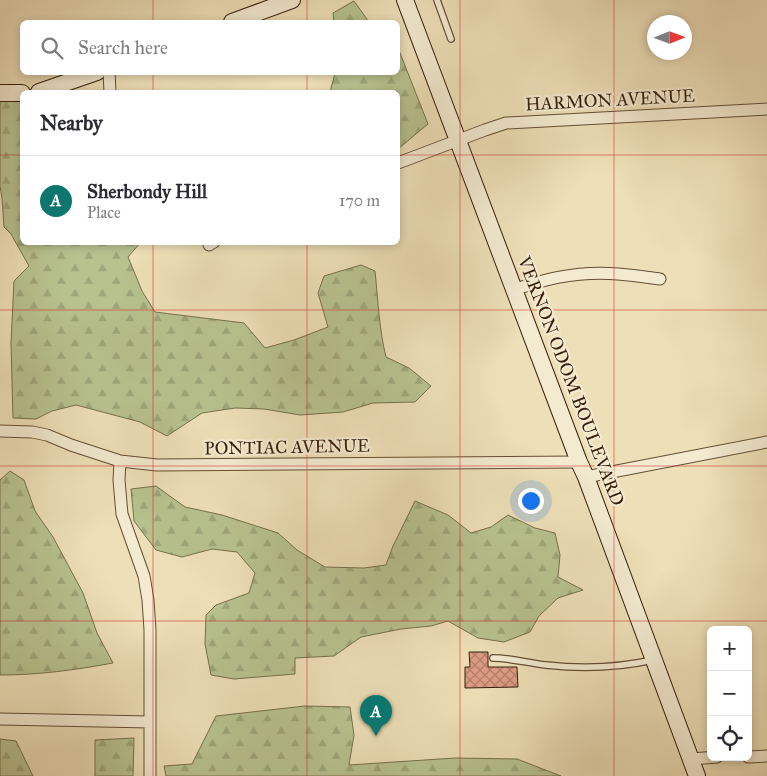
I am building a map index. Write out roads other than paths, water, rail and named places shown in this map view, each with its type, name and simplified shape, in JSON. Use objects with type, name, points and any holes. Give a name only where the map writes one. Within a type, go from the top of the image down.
[{"type":"main road","points":[[235,20],[261,5],[292,0]]},
{"type":"main road","name":"VERNON ODOM BOULEVARD","points":[[405,0],[698,776]]},
{"type":"main road","points":[[44,90],[88,75]]},
{"type":"main road","points":[[0,93],[20,93]]},
{"type":"street","points":[[109,75],[110,90]]},
{"type":"street","name":"HARMON AVENUE","points":[[400,161],[506,123],[767,109]]},
{"type":"street","points":[[514,290],[537,281],[566,276],[617,274],[660,279]]},
{"type":"street","name":"PONTIAC AVENUE","points":[[0,431],[32,432],[47,435],[120,461],[157,465],[214,466],[583,469],[767,442]]},
{"type":"street","points":[[120,461],[122,514],[144,576],[148,600],[150,630],[150,776]]},
{"type":"street","points":[[0,719],[150,722]]},
{"type":"street","points":[[752,757],[767,756]]},
{"type":"street","points":[[691,759],[707,758]]},
{"type":"lane","points":[[437,0],[451,38]]},
{"type":"lane","points":[[493,658],[508,658],[544,665],[579,668],[624,666],[655,660]]},
{"type":"place","name":"Sherbondy Hill","points":[[376,736]]}]
